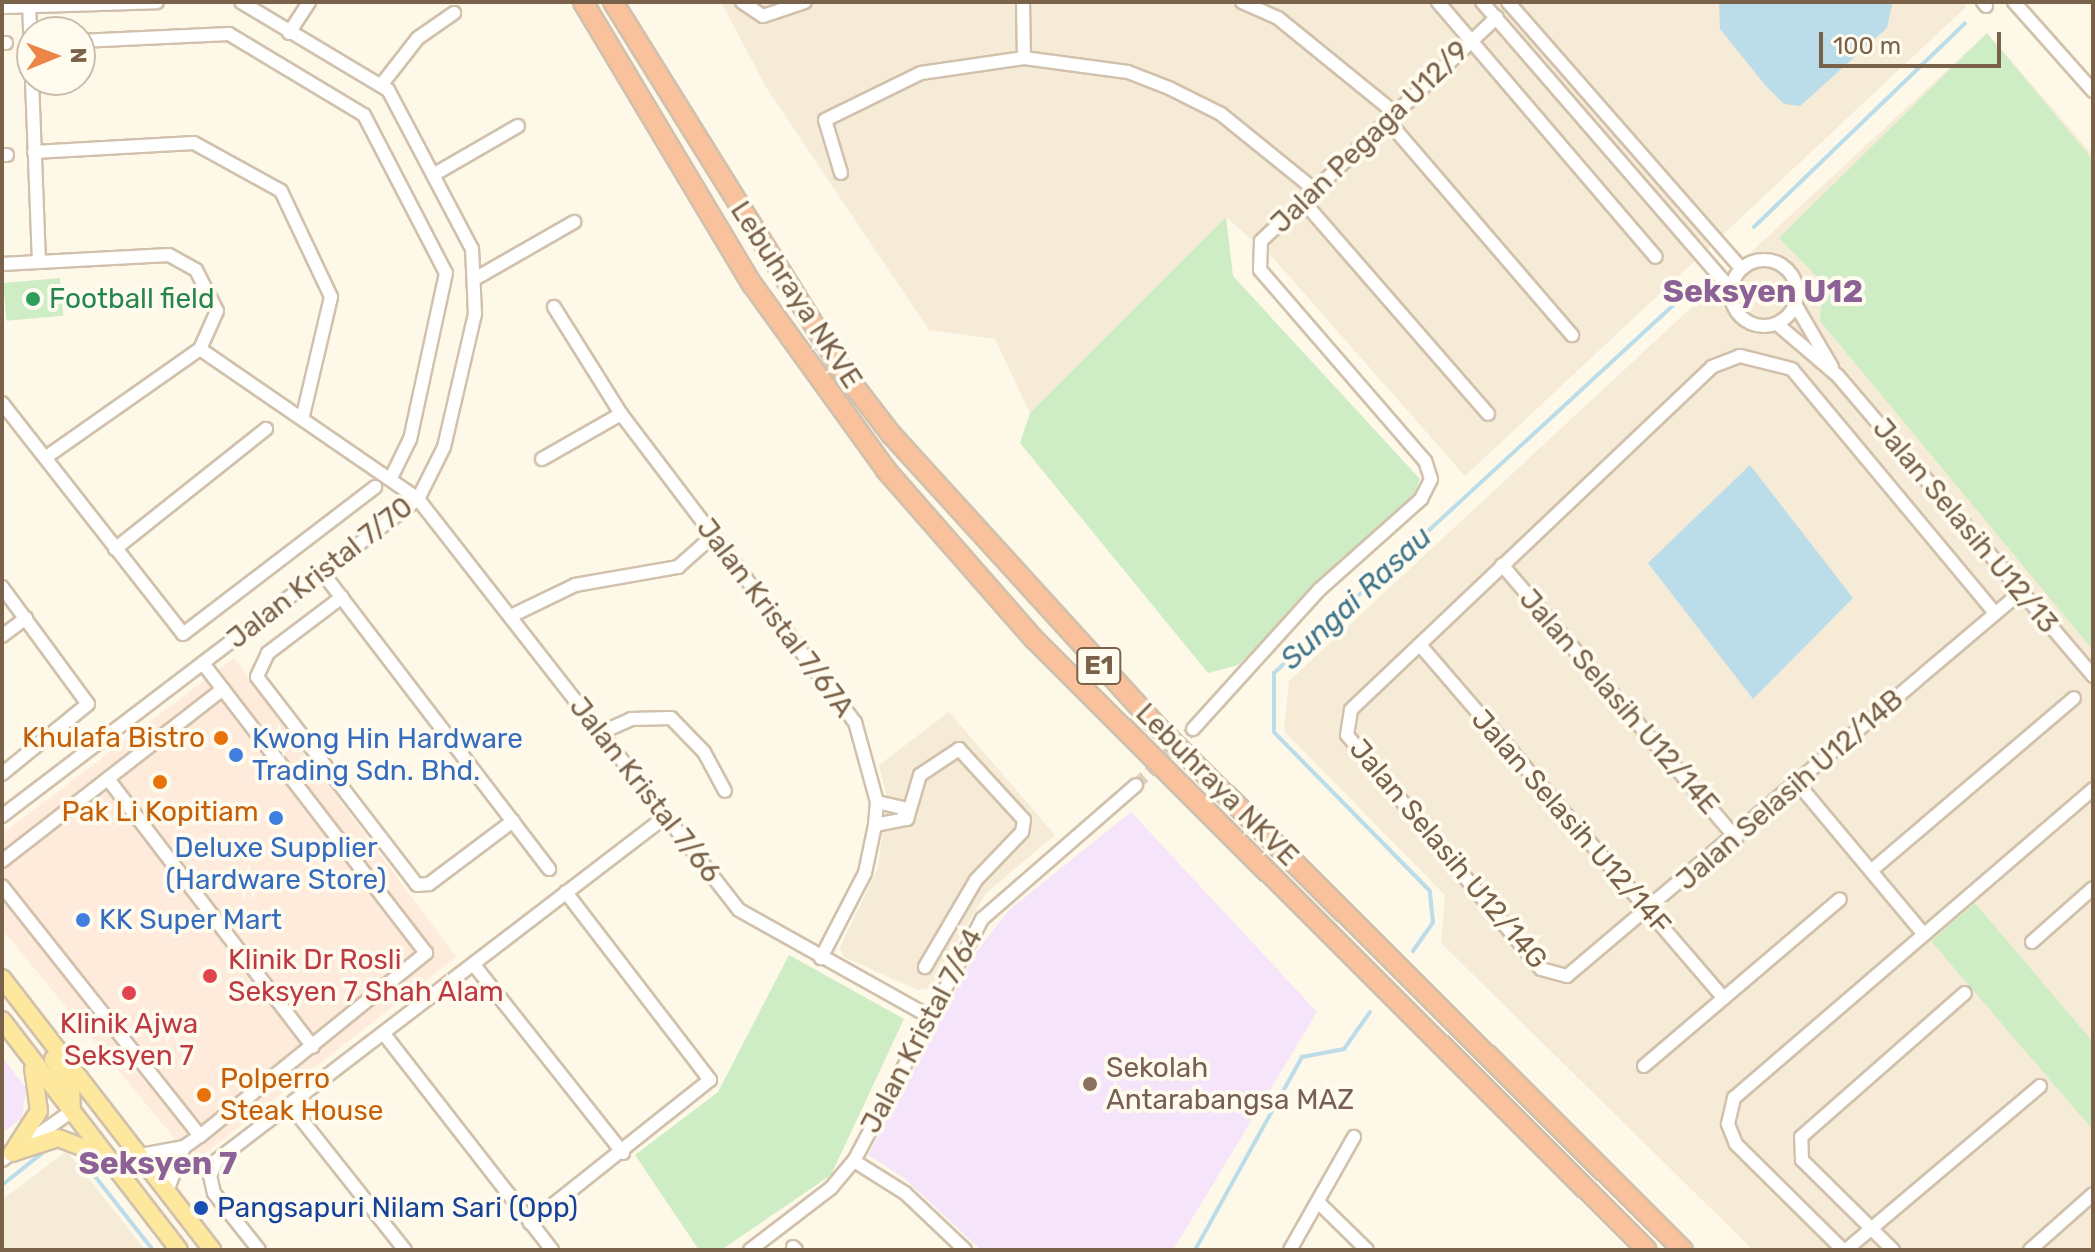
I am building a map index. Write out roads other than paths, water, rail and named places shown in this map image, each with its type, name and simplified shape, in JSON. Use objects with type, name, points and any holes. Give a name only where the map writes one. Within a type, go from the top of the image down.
[{"type":"highway","name":"Lebuhraya NKVE","points":[[583,2],[752,284],[886,470],[1034,639],[1647,1250]]},
{"type":"highway","name":"Lebuhraya NKVE","points":[[613,2],[842,370],[900,444],[1153,722],[1683,1250]]},
{"type":"main road","points":[[2,979],[71,1086],[72,1111]]},
{"type":"main road","points":[[2,979],[212,1250]]},
{"type":"main road","points":[[2,1020],[179,1250]]},
{"type":"main road","points":[[7,1156],[39,1111],[26,1052]]},
{"type":"main road","points":[[7,1156],[66,1139],[113,1164]]},
{"type":"street","points":[[2,7],[157,2]]},
{"type":"street","points":[[241,2],[289,33],[382,84],[418,38],[454,13]]},
{"type":"street","points":[[289,33],[309,2]]},
{"type":"street","points":[[742,2],[771,16],[805,2]]},
{"type":"street","points":[[1023,2],[1024,58]]},
{"type":"street","points":[[1242,2],[1278,18],[1391,117],[1572,335]]},
{"type":"street","points":[[1438,2],[1473,39],[1656,257]]},
{"type":"street","points":[[1482,2],[1730,288],[1733,308],[1747,323],[1777,324],[1795,304],[1795,282],[1782,265],[1761,259],[1741,268],[1730,288]]},
{"type":"street","points":[[1508,2],[1741,268]]},
{"type":"street","points":[[2014,2],[2093,91]]},
{"type":"street","name":"Jalan Pegaga U12/9","points":[[1193,729],[1319,590],[1421,499],[1431,479],[1425,461],[1260,270],[1261,241],[1497,17]]},
{"type":"street","points":[[96,40],[229,34],[364,115],[446,273],[410,439],[391,478]]},
{"type":"street","points":[[841,173],[825,120],[921,73],[1024,58],[1128,72],[1169,88],[1221,114],[1315,190]]},
{"type":"street","name":"Jalan Kristal 7/70","points":[[2,816],[418,499],[444,447],[478,277],[472,249],[382,84]]},
{"type":"street","points":[[32,96],[39,260]]},
{"type":"street","points":[[433,175],[518,126]]},
{"type":"street","points":[[34,152],[194,143],[281,191],[331,297],[303,415]]},
{"type":"street","points":[[1303,201],[1488,414]]},
{"type":"street","points":[[478,277],[574,222]]},
{"type":"street","points":[[2,264],[169,255],[196,270],[213,294],[215,320],[200,349],[45,458]]},
{"type":"street","name":"Jalan Selasih U12/13","points":[[1795,304],[1838,376]]},
{"type":"street","name":"Jalan Kristal 7/67A","points":[[554,307],[621,414],[855,722],[877,802],[875,825],[865,873],[821,958]]},
{"type":"street","name":"Jalan Selasih U12/13","points":[[1777,324],[1838,376],[2093,676]]},
{"type":"street","name":"Jalan Kristal 7/66","points":[[200,349],[303,415],[418,499],[739,910],[927,1015]]},
{"type":"street","points":[[1420,645],[1712,367],[1740,356],[1769,358],[1792,369],[1995,613]]},
{"type":"street","points":[[2,403],[178,631],[375,487]]},
{"type":"street","points":[[542,459],[621,414]]},
{"type":"street","points":[[115,549],[266,429]]},
{"type":"street","points":[[511,616],[575,585],[678,567],[713,536]]},
{"type":"street","name":"Jalan Selasih U12/14E","points":[[1502,565],[1736,838]]},
{"type":"street","points":[[322,572],[549,869]]},
{"type":"street","points":[[2,587],[87,698],[85,709],[2,774]]},
{"type":"street","name":"Jalan Selasih U12/14B","points":[[1553,978],[1574,973],[1799,785],[2021,592]]},
{"type":"street","points":[[342,597],[268,653],[257,677],[417,885],[429,884],[513,821]]},
{"type":"street","points":[[2,636],[26,618]]},
{"type":"street","name":"Jalan Selasih U12/14G","points":[[1420,645],[1351,710],[1346,728],[1348,741],[1553,978]]},
{"type":"street","name":"Jalan Selasih U12/14F","points":[[1420,645],[1724,998]]},
{"type":"street","points":[[141,1155],[184,1147],[200,1136],[426,953],[203,663]]},
{"type":"street","points":[[2,861],[223,689]]},
{"type":"street","points":[[1872,870],[2074,698]]},
{"type":"street","points":[[600,733],[631,719],[671,718],[704,752],[725,791]]},
{"type":"street","points":[[907,819],[920,775],[959,749],[1024,820],[1022,832],[976,880],[925,967]]},
{"type":"street","points":[[108,779],[313,1047]]},
{"type":"street","name":"Jalan Kristal 7/64","points":[[750,1250],[831,1188],[854,1161],[958,953],[998,901],[1136,785]]},
{"type":"street","points":[[1799,785],[1922,932]]},
{"type":"street","points":[[2040,1086],[1875,1232],[1844,1250],[1736,1144],[1728,1110],[1744,1085],[2093,789]]},
{"type":"street","points":[[877,802],[902,808],[907,819]]},
{"type":"street","points":[[259,1250],[214,1193],[210,1176],[217,1160],[665,817]]},
{"type":"street","points":[[875,825],[907,819]]},
{"type":"street","points":[[2,886],[200,1136]]},
{"type":"street","points":[[2032,942],[2093,888]]},
{"type":"street","points":[[530,1223],[706,1088],[708,1072],[566,892]]},
{"type":"street","points":[[1644,1066],[1840,899]]},
{"type":"street","points":[[474,965],[623,1153]]},
{"type":"street","points":[[1893,1250],[1802,1160],[1801,1137],[1965,993]]},
{"type":"street","points":[[384,1034],[552,1250]]},
{"type":"street","points":[[290,1105],[405,1250]]},
{"type":"street","points":[[7,1156],[72,1111]]},
{"type":"street","points":[[1290,1250],[1354,1137]]},
{"type":"street","points":[[167,1191],[184,1147]]},
{"type":"street","points":[[854,1161],[905,1193],[965,1250]]},
{"type":"street","points":[[2030,1250],[2093,1194]]},
{"type":"street","points":[[1319,1203],[1367,1250]]},
{"type":"water","points":[[1719,2],[1891,2],[1892,5],[1887,28],[1800,106],[1784,104],[1720,29]]},
{"type":"water","points":[[1750,465],[1853,598],[1753,699],[1648,563]]},
{"type":"waterway","name":"Sungai Rasau","points":[[1754,227],[1965,23]]},
{"type":"waterway","name":"Sungai Rasau","points":[[1413,951],[1433,922],[1430,891],[1274,732],[1274,673],[1693,287]]},
{"type":"waterway","name":"Sungai Rasau","points":[[1195,1250],[1302,1057],[1344,1049],[1370,1012]]},
{"type":"waterway","points":[[2,1185],[50,1147]]},
{"type":"waterway","points":[[75,1151],[153,1250]]},
{"type":"tunnel","points":[[1136,785],[1193,729]]},
{"type":"place","name":"Football field","points":[[33,299]]},
{"type":"place","name":"Khulafa Bistro","points":[[221,738]]},
{"type":"place","name":"Kwong Hin Hardware Trading Sdn. Bhd.","points":[[236,755]]},
{"type":"place","name":"Pak Li Kopitiam","points":[[160,782]]},
{"type":"place","name":"Deluxe Supplier (Hardware Store)","points":[[276,818]]},
{"type":"place","name":"KK Super Mart","points":[[83,920]]},
{"type":"place","name":"Klinik Dr Rosli Seksyen 7 Shah Alam","points":[[210,976]]},
{"type":"place","name":"Klinik Ajwa Seksyen 7","points":[[129,993]]},
{"type":"place","name":"Sekolah Antarabangsa MAZ","points":[[1090,1084]]},
{"type":"place","name":"Polperro Steak House","points":[[204,1095]]},
{"type":"place","name":"Pangsapuri Nilam Sari (Opp)","points":[[201,1208]]},
{"type":"district","name":"Seksyen U12","points":[[1763,291]]},
{"type":"district","name":"Seksyen 7","points":[[158,1163]]}]
